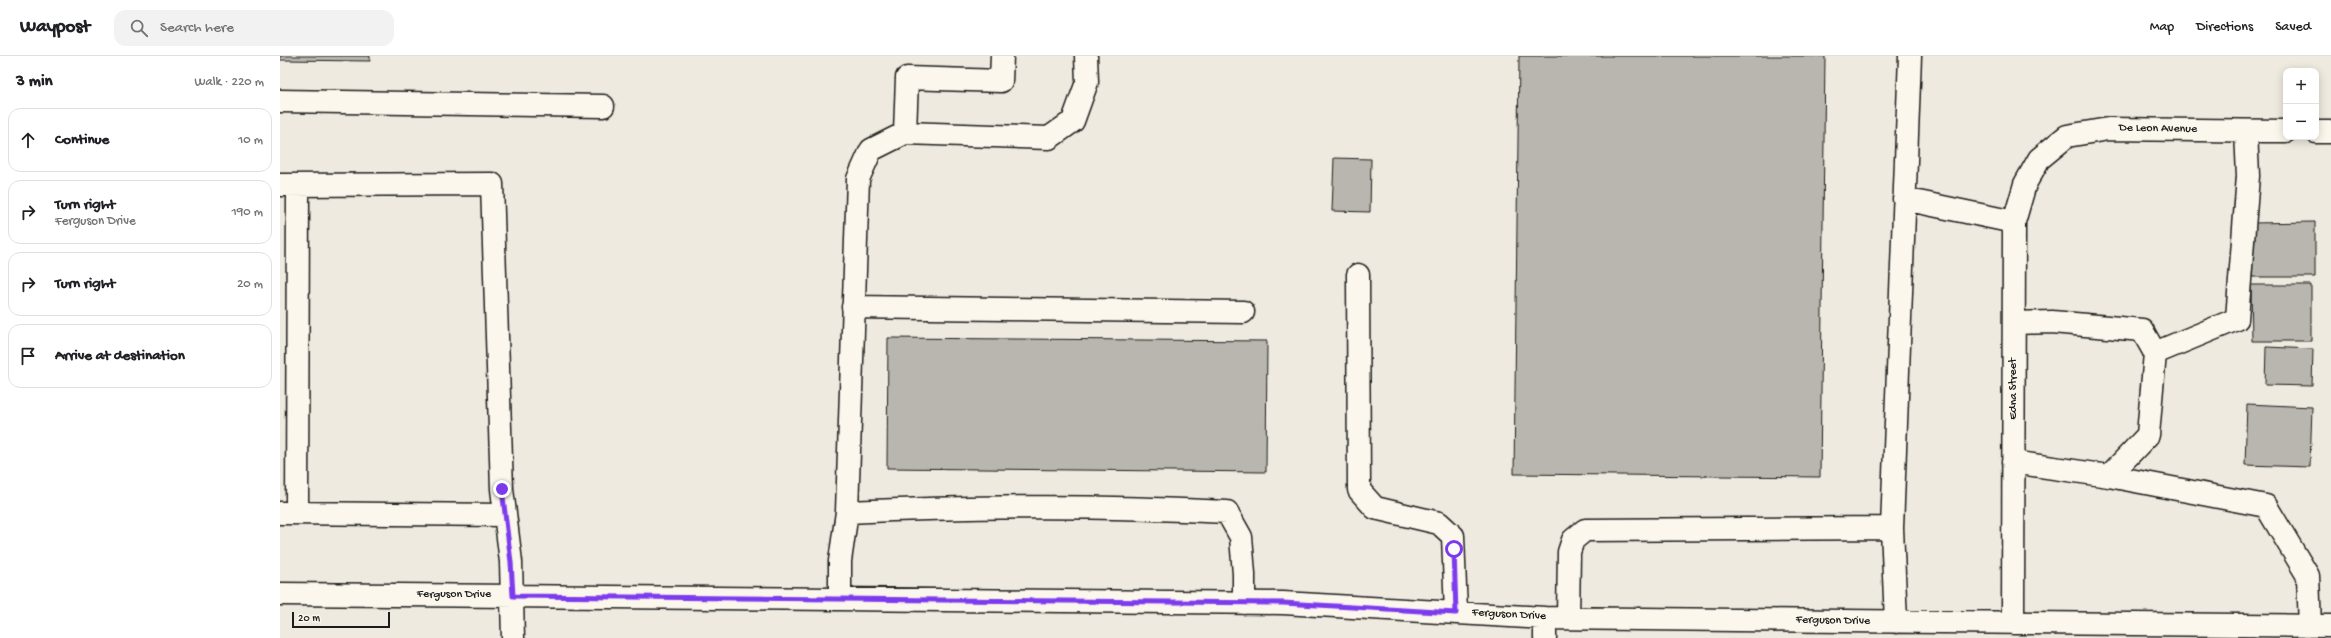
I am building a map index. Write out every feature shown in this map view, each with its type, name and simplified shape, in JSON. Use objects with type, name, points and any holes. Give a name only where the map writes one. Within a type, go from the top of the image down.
[{"type":"street","points":[[905,133],[907,78],[1001,81],[1002,56]]},
{"type":"street","points":[[840,599],[840,561],[847,512],[858,179],[871,150],[905,133],[1049,138],[1073,121],[1086,82],[1086,56]]},
{"type":"street","points":[[1896,622],[1892,528],[1910,56]]},
{"type":"street","points":[[280,101],[603,106]]},
{"type":"street","name":"De Leon Avenue","points":[[2039,159],[2067,136],[2108,129],[2283,131]]},
{"type":"street","points":[[2155,353],[2237,319],[2248,176],[2246,131]]},
{"type":"street","points":[[2319,132],[2331,132]]},
{"type":"street","name":"Edna Street","points":[[2013,623],[2014,222],[2025,184],[2039,159]]},
{"type":"street","points":[[505,515],[289,513],[289,185],[492,184],[502,489],[511,562],[513,638]]},
{"type":"street","points":[[1904,198],[2014,222]]},
{"type":"street","points":[[1358,275],[1358,490],[1375,508],[1439,523],[1453,536],[1456,613]]},
{"type":"street","points":[[854,307],[1243,312]]},
{"type":"street","points":[[2014,323],[2052,322],[2142,330],[2155,353],[2148,435],[2109,476]]},
{"type":"street","points":[[2013,462],[2109,476],[2266,506],[2308,576],[2321,626]]},
{"type":"street","points":[[847,512],[963,507],[1227,512],[1241,537],[1244,603]]},
{"type":"street","points":[[1568,618],[1569,552],[1573,540],[1585,530],[1892,528]]},
{"type":"street","name":"Ferguson Drive","points":[[280,594],[1283,603],[1456,613],[1545,628],[1568,618],[2013,623],[2078,631],[2321,626]]},
{"type":"building","points":[[280,56],[370,56],[370,61],[280,60]]},
{"type":"building","points":[[1519,56],[1825,56],[1820,477],[1514,474]]},
{"type":"building","points":[[1334,158],[1371,159],[1370,212],[1332,211]]},
{"type":"building","points":[[2315,222],[2315,277],[2252,277],[2252,223]]},
{"type":"building","points":[[2251,285],[2311,285],[2311,341],[2252,341]]},
{"type":"building","points":[[888,338],[1267,341],[1266,472],[887,468]]},
{"type":"building","points":[[2266,347],[2313,349],[2312,386],[2265,385]]},
{"type":"building","points":[[2247,404],[2312,407],[2310,467],[2245,465]]},
{"type":"route","points":[[502,489],[511,562],[513,596],[1283,603],[1456,613],[1454,549]]}]
